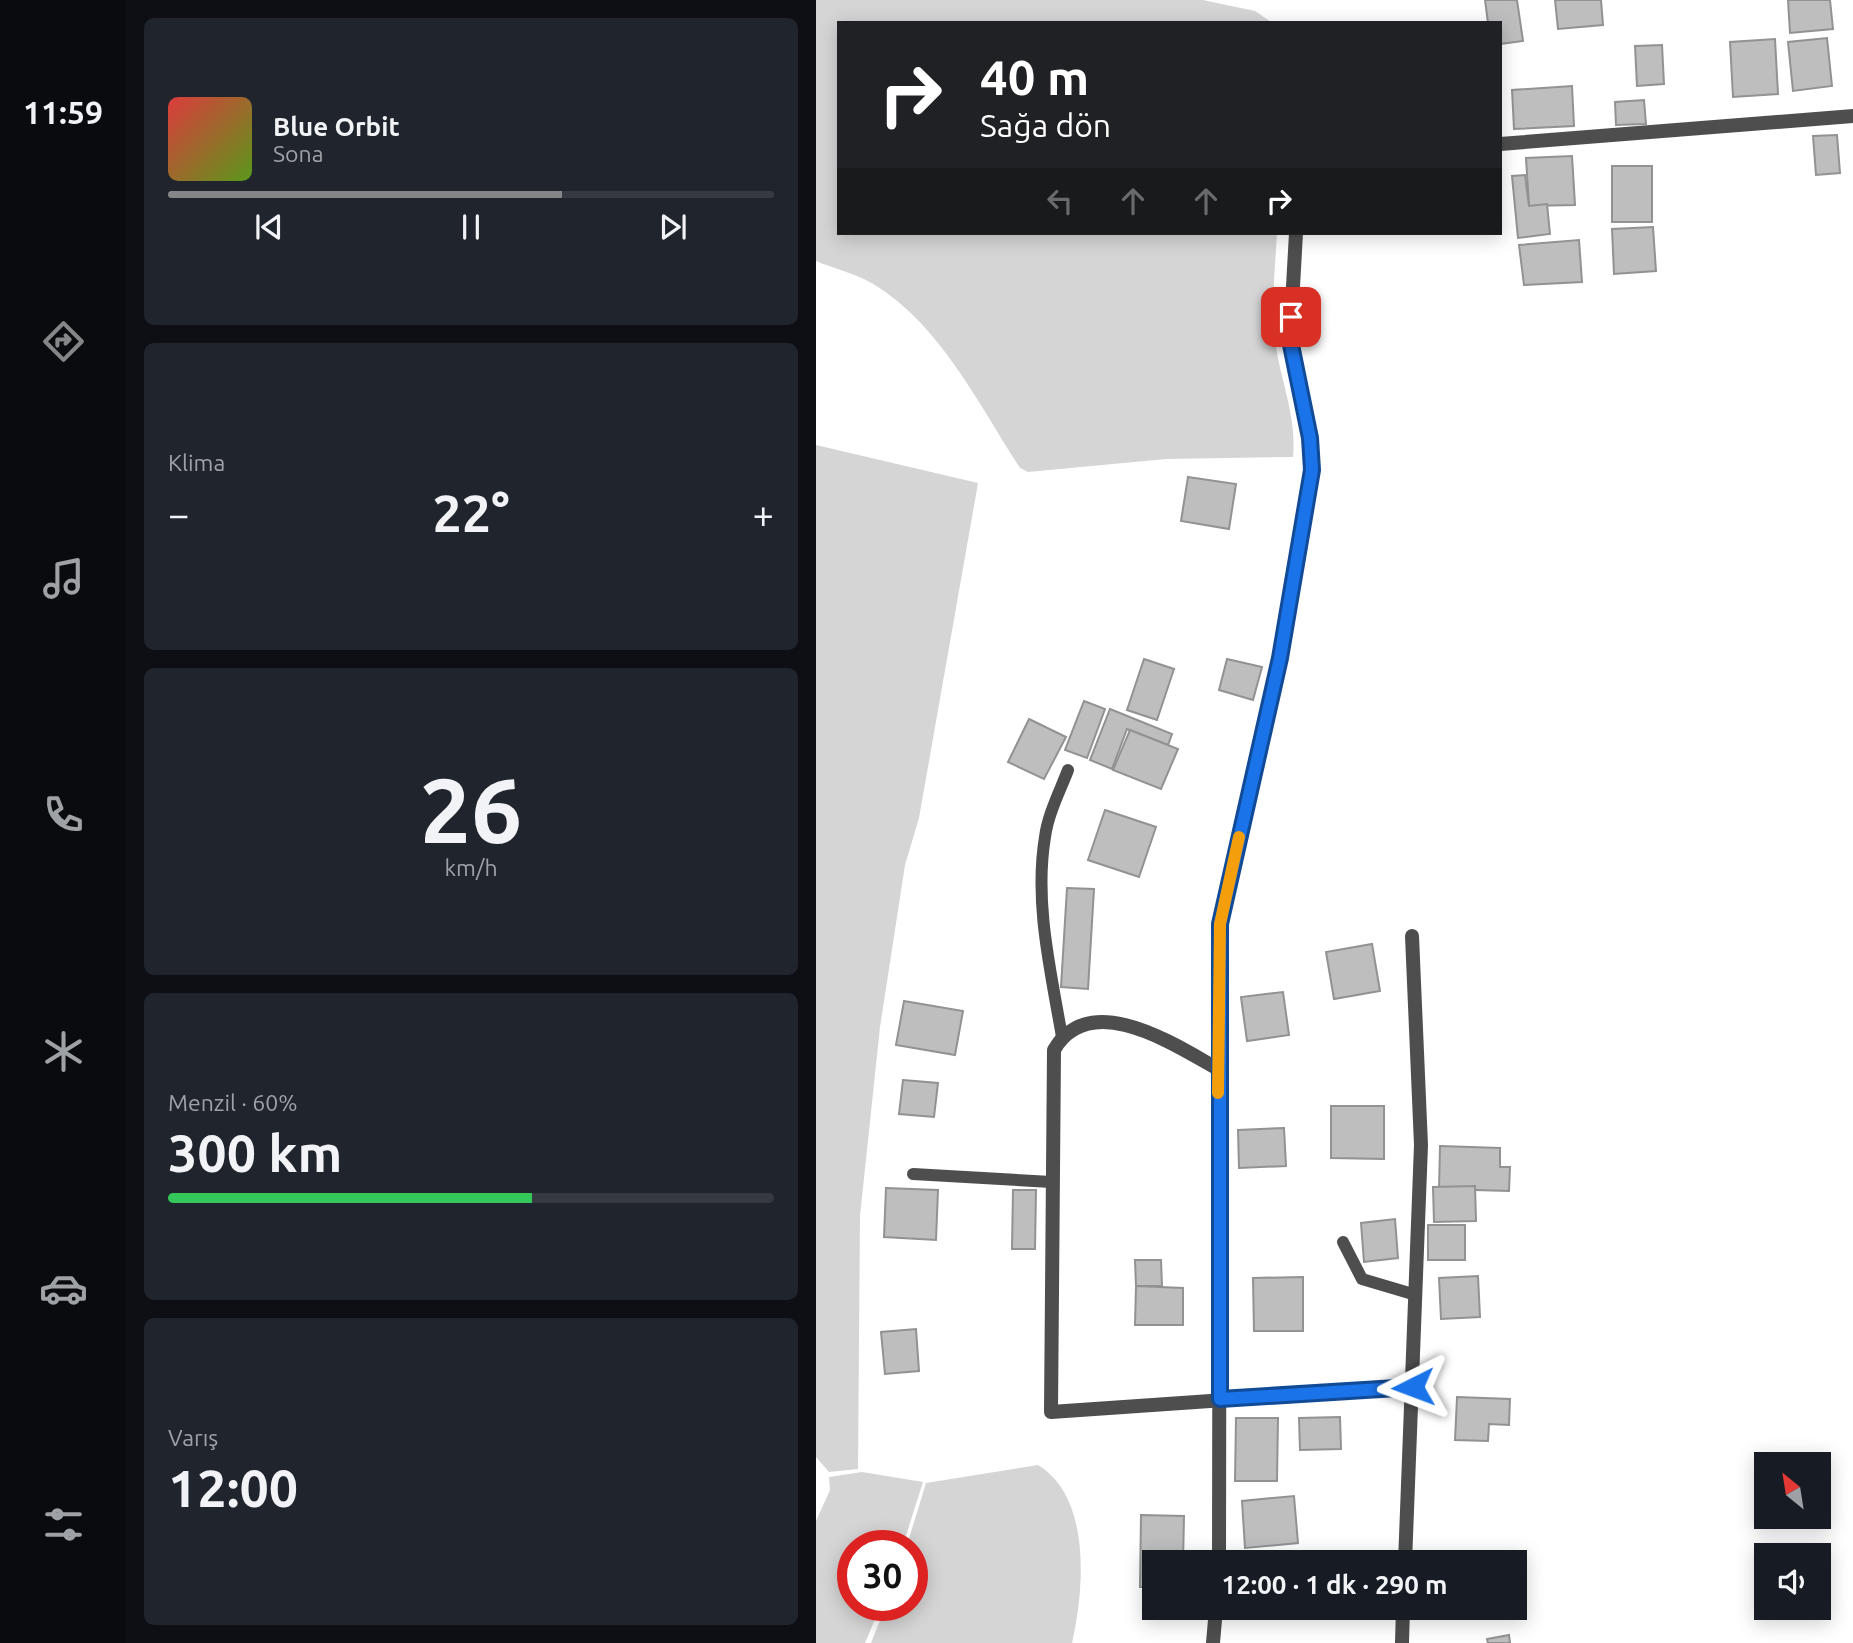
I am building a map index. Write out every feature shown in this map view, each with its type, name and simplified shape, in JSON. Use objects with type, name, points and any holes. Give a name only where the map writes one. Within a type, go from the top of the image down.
[{"type":"street","points":[[1502,144],[1854,116]]},
{"type":"street","points":[[1219,1550],[1220,924],[1280,658],[1312,470],[1310,438],[1290,340],[1296,235]]},
{"type":"street","points":[[1406,1550],[1421,1145],[1412,936]]},
{"type":"street","points":[[1218,1069],[1152,1034],[1119,1022],[1077,1028],[1062,1037],[1054,1050],[1051,1412],[1413,1387]]},
{"type":"street","points":[[1213,1643],[1215,1620]]},
{"type":"street","points":[[1402,1643],[1403,1620]]},
{"type":"lane","points":[[1062,1037],[1043,917],[1042,863],[1045,835],[1068,770]]},
{"type":"lane","points":[[913,1174],[1051,1182]]},
{"type":"lane","points":[[1343,1242],[1362,1279],[1416,1295]]},
{"type":"shaded area","points":[[816,0],[1203,0],[1255,11],[1270,21],[837,21],[837,235],[1277,235],[1274,327],[1277,355],[1293,427],[1293,457],[1166,459],[1028,472],[1020,468],[957,368],[920,322],[875,285],[816,261]]},
{"type":"shaded area","points":[[816,445],[978,483],[919,818],[905,865],[880,1027],[860,1216],[858,1469],[829,1472],[816,1457]]},
{"type":"shaded area","points":[[1038,1465],[1055,1480],[1068,1499],[1080,1546],[1079,1597],[1072,1643],[871,1643],[880,1621],[928,1621],[928,1530],[912,1530],[926,1483]]},
{"type":"shaded area","points":[[862,1472],[923,1482],[908,1530],[837,1530],[837,1621],[874,1621],[865,1643],[816,1643],[816,1521],[830,1490],[829,1477]]},
{"type":"building","points":[[1485,0],[1517,0],[1523,41],[1502,44],[1502,21],[1488,21]]},
{"type":"building","points":[[1555,0],[1601,0],[1603,25],[1558,29]]},
{"type":"building","points":[[1788,0],[1830,0],[1833,29],[1790,33]]},
{"type":"building","points":[[1827,38],[1832,86],[1793,91],[1788,42]]},
{"type":"building","points":[[1775,39],[1778,94],[1733,97],[1730,42]]},
{"type":"building","points":[[1662,45],[1664,84],[1637,86],[1635,46]]},
{"type":"building","points":[[1572,86],[1574,126],[1514,129],[1512,90]]},
{"type":"building","points":[[1644,100],[1646,124],[1616,125],[1615,102]]},
{"type":"building","points":[[1837,135],[1840,173],[1816,175],[1813,136]]},
{"type":"building","points":[[1572,156],[1575,205],[1529,206],[1526,158]]},
{"type":"building","points":[[1612,166],[1652,166],[1652,222],[1612,222]]},
{"type":"building","points":[[1525,175],[1529,206],[1547,204],[1550,234],[1518,238],[1512,176]]},
{"type":"building","points":[[1653,227],[1656,271],[1614,274],[1612,229]]},
{"type":"building","points":[[1579,240],[1582,282],[1524,285],[1519,245]]},
{"type":"building","points":[[1188,477],[1236,484],[1229,529],[1181,521]]},
{"type":"building","points":[[1144,659],[1174,669],[1157,720],[1127,710]]},
{"type":"building","points":[[1227,659],[1262,667],[1253,700],[1219,690]]},
{"type":"building","points":[[1084,701],[1105,709],[1087,758],[1065,750]]},
{"type":"building","points":[[1110,709],[1172,734],[1168,745],[1127,729],[1112,769],[1090,760]]},
{"type":"building","points":[[1029,719],[1066,737],[1044,779],[1008,762]]},
{"type":"building","points":[[1130,730],[1178,749],[1161,789],[1113,770]]},
{"type":"building","points":[[1105,810],[1156,827],[1139,877],[1088,860]]},
{"type":"building","points":[[1067,888],[1094,889],[1088,989],[1061,987]]},
{"type":"building","points":[[1372,944],[1380,991],[1334,999],[1326,952]]},
{"type":"building","points":[[1283,992],[1289,1035],[1247,1041],[1241,997]]},
{"type":"building","points":[[904,1001],[963,1011],[955,1055],[896,1045]]},
{"type":"building","points":[[903,1080],[938,1083],[934,1117],[899,1114]]},
{"type":"building","points":[[1331,1106],[1384,1106],[1384,1159],[1331,1158]]},
{"type":"building","points":[[1284,1128],[1286,1166],[1239,1168],[1238,1130]]},
{"type":"building","points":[[1440,1146],[1500,1148],[1500,1167],[1510,1167],[1509,1191],[1439,1189]]},
{"type":"building","points":[[1475,1186],[1476,1221],[1434,1222],[1433,1187]]},
{"type":"building","points":[[886,1188],[938,1190],[936,1240],[884,1237]]},
{"type":"building","points":[[1013,1190],[1036,1190],[1035,1249],[1012,1249]]},
{"type":"building","points":[[1395,1219],[1398,1258],[1364,1262],[1361,1223]]},
{"type":"building","points":[[1428,1225],[1465,1225],[1465,1260],[1428,1260]]},
{"type":"building","points":[[1135,1260],[1161,1260],[1162,1286],[1136,1286]]},
{"type":"building","points":[[1478,1276],[1480,1317],[1441,1319],[1439,1278]]},
{"type":"building","points":[[1303,1277],[1303,1331],[1254,1331],[1253,1278]]},
{"type":"building","points":[[1136,1286],[1183,1288],[1183,1325],[1135,1325]]},
{"type":"building","points":[[916,1329],[919,1371],[885,1374],[881,1332]]},
{"type":"building","points":[[1457,1397],[1510,1399],[1509,1425],[1489,1424],[1488,1441],[1455,1440]]},
{"type":"building","points":[[1340,1417],[1341,1449],[1300,1450],[1299,1418]]},
{"type":"building","points":[[1236,1418],[1278,1418],[1277,1481],[1235,1481]]},
{"type":"building","points":[[1294,1496],[1298,1543],[1245,1548],[1242,1501]]},
{"type":"building","points":[[1141,1515],[1184,1516],[1183,1550],[1142,1550],[1140,1587]]},
{"type":"building","points":[[1509,1635],[1510,1643],[1488,1643],[1487,1639]]},
{"type":"slow traffic","points":[[1218,1093],[1220,924],[1239,837]]},
{"type":"route","points":[[1291,317],[1290,340],[1310,438],[1312,470],[1308,505],[1280,658],[1220,924],[1220,1399],[1413,1387]]}]
